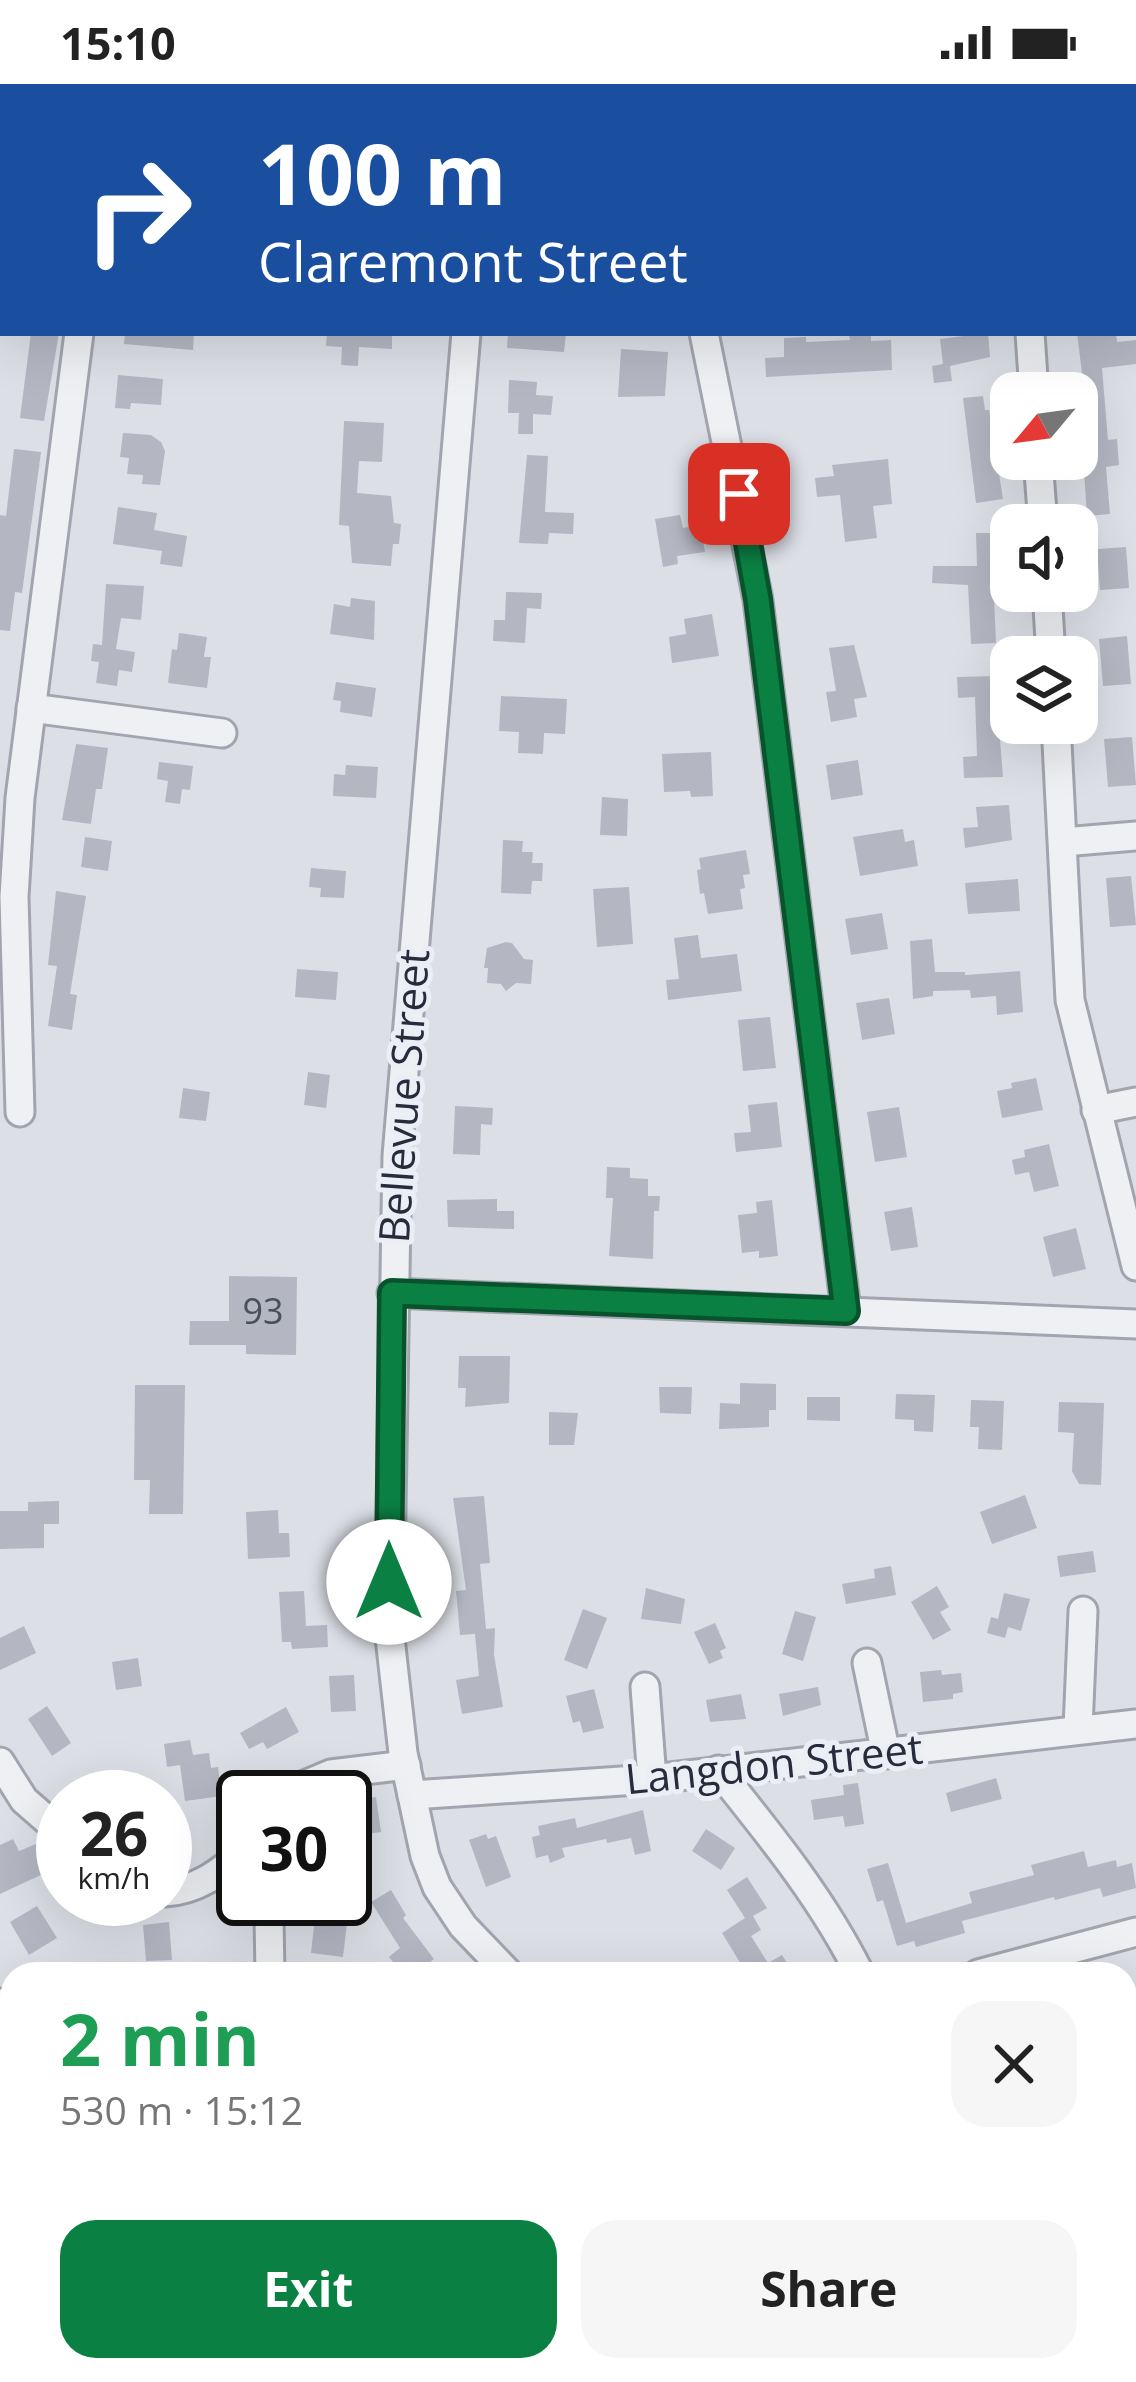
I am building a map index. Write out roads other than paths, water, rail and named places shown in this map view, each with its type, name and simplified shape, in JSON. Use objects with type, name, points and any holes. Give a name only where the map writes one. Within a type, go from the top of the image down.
[{"type":"street","points":[[20,1112],[14,897],[32,708],[80,336]]},
{"type":"street","name":"Bellevue Street","points":[[466,336],[400,1100],[392,1293],[389,1629],[406,1765],[425,1856],[437,1887],[463,1926],[498,1962]]},
{"type":"street","points":[[705,336],[755,582],[846,1311]]},
{"type":"street","points":[[1030,336],[1033,372]]},
{"type":"street","points":[[32,708],[222,733]]},
{"type":"street","points":[[1057,744],[1070,1000],[1136,1266]]},
{"type":"street","points":[[1064,842],[1136,836]]},
{"type":"street","points":[[1096,1110],[1136,1102]]},
{"type":"street","points":[[392,1293],[1136,1324]]},
{"type":"street","points":[[1078,1728],[1082,1611]]},
{"type":"street","points":[[867,1663],[886,1754]]},
{"type":"street","points":[[645,1687],[652,1779]]},
{"type":"street","name":"Langdon Street","points":[[412,1795],[652,1779],[1136,1724]]},
{"type":"street","points":[[0,1762],[36,1810]]},
{"type":"street","points":[[364,1770],[406,1765]]},
{"type":"street","points":[[718,1769],[794,1865],[854,1962]]},
{"type":"street","points":[[269,1926],[270,1962]]},
{"type":"street","points":[[1023,1962],[1136,1932]]}]
